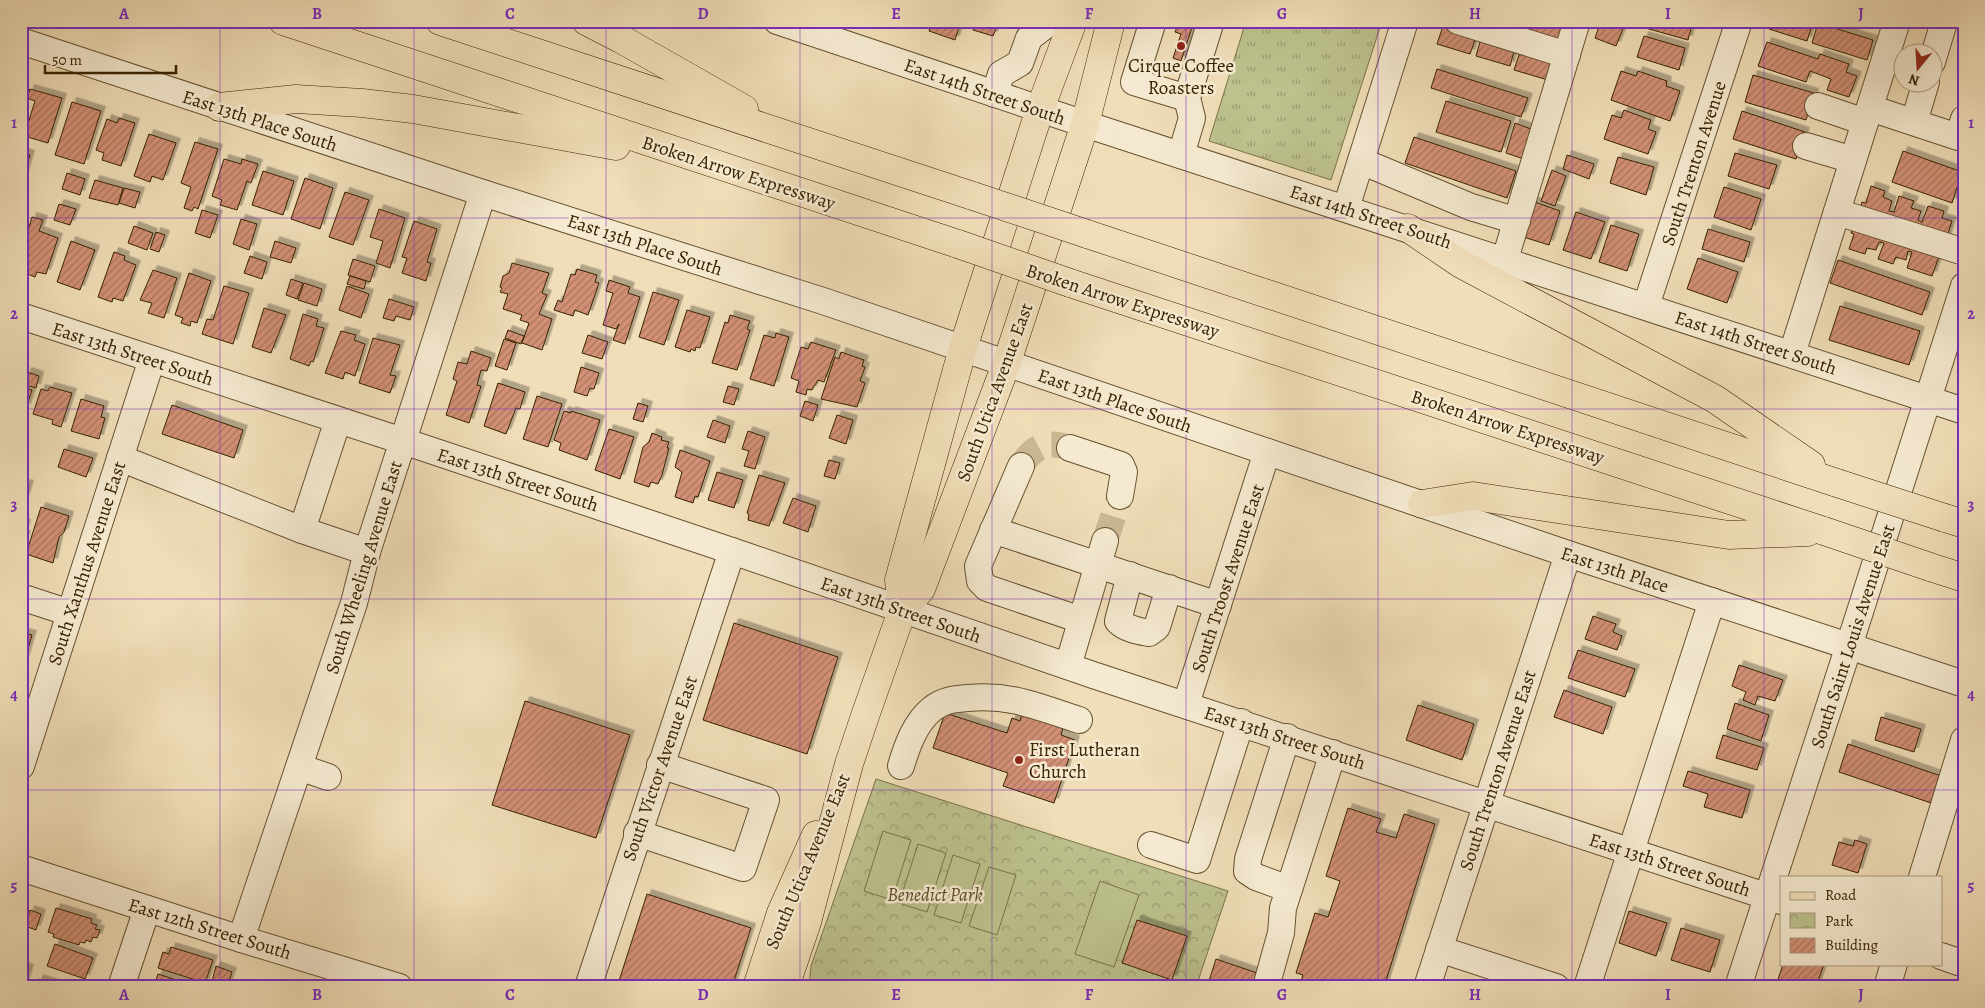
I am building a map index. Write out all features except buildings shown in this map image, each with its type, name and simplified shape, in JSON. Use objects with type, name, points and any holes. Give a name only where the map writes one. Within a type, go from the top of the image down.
[{"type":"main road","name":"Broken Arrow Expressway","points":[[282,21],[1964,578]]},
{"type":"main road","points":[[440,21],[1954,521]]},
{"type":"main road","points":[[586,21],[621,39],[795,139]]},
{"type":"main road","name":"South Utica Avenue East","points":[[902,611],[899,580],[962,348],[1040,108],[1074,21]]},
{"type":"main road","name":"South Utica Avenue East","points":[[785,987],[807,922],[849,764],[902,611],[921,590],[1007,362],[1085,124],[1111,21]]},
{"type":"main road","points":[[219,107],[296,100],[362,102],[413,109],[708,162]]},
{"type":"main road","points":[[1408,228],[1461,264],[1715,399],[1837,482]]},
{"type":"main road","points":[[1422,504],[1473,496],[1729,535],[1824,531]]},
{"type":"main road","name":"South Utica Avenue East","points":[[757,987],[781,913],[849,764]]},
{"type":"street","name":"East 14th Street South","points":[[777,21],[1085,124],[1505,259],[1964,410]]},
{"type":"street","points":[[994,94],[1000,74],[1020,63],[1029,38],[1047,21]]},
{"type":"street","points":[[1153,21],[1134,82],[1187,98]]},
{"type":"street","points":[[1181,155],[1192,118],[1187,98],[1211,21]]},
{"type":"street","points":[[1346,208],[1405,21]]},
{"type":"street","points":[[1458,21],[1567,55]]},
{"type":"street","points":[[1505,259],[1578,21]]},
{"type":"street","name":"South Trenton Avenue","points":[[1646,306],[1739,21]]},
{"type":"street","points":[[1792,354],[1897,21]]},
{"type":"street","points":[[1941,42],[1950,24]]},
{"type":"street","name":"East 13th Place South","points":[[21,41],[483,193],[1007,362],[1268,452]]},
{"type":"street","points":[[1914,122],[1923,92]]},
{"type":"street","points":[[1818,106],[1914,122],[1958,137],[1964,119]]},
{"type":"street","points":[[1806,146],[1853,160]]},
{"type":"street","points":[[1361,161],[1471,207],[1517,220]]},
{"type":"street","name":"South Wheeling Avenue East","points":[[241,939],[354,604],[367,552],[483,193]]},
{"type":"street","points":[[1837,212],[1964,252]]},
{"type":"street","name":"South Saint Louis Avenue East","points":[[1781,876],[1849,646],[1964,286]]},
{"type":"street","name":"East 13th Street South","points":[[21,316],[732,550],[902,611],[1774,899]]},
{"type":"street","name":"South Xanthus Avenue East","points":[[21,766],[152,359]]},
{"type":"street","points":[[302,530],[338,420]]},
{"type":"street","points":[[1070,448],[1121,465],[1124,472],[1120,496]]},
{"type":"street","name":"East 13th Place","points":[[1268,452],[1568,554],[1964,684]]},
{"type":"street","name":"South Troost Avenue East","points":[[1186,704],[1268,452]]},
{"type":"street","points":[[120,458],[302,530],[367,552]]},
{"type":"street","points":[[1021,466],[978,566],[980,581],[987,588],[1081,620]]},
{"type":"street","points":[[993,530],[1102,553],[1130,575],[1218,605]]},
{"type":"street","name":"South Victor Avenue East","points":[[588,987],[637,833],[732,550]]},
{"type":"street","points":[[1068,666],[1102,553]]},
{"type":"street","name":"South Trenton Avenue East","points":[[1427,987],[1568,554]]},
{"type":"street","points":[[1130,575],[1118,614],[1118,621],[1123,626],[1132,629],[1150,633],[1157,627],[1169,588]]},
{"type":"street","points":[[21,597],[70,613]]},
{"type":"street","points":[[1587,987],[1712,601]]},
{"type":"street","points":[[901,766],[919,724],[932,710],[947,700],[996,696],[1019,700],[1079,720]]},
{"type":"street","points":[[1151,845],[1197,860],[1241,722]]},
{"type":"street","points":[[1287,737],[1248,859],[1247,871],[1256,877],[1289,889]]},
{"type":"street","points":[[1922,876],[1964,740]]},
{"type":"street","points":[[1266,987],[1281,933],[1283,908],[1333,753]]},
{"type":"street","points":[[637,833],[743,868],[766,800],[660,765]]},
{"type":"street","points":[[299,767],[328,777]]},
{"type":"street","name":"East 12th Street South","points":[[21,868],[370,982],[399,987]]},
{"type":"street","name":"South Saint Louis Avenue East","points":[[1738,987],[1774,899],[1780,879]]},
{"type":"street","points":[[121,987],[147,909]]},
{"type":"street","points":[[1439,949],[1556,987]]},
{"type":"street","points":[[1942,956],[1964,964]]},
{"type":"street","points":[[1887,987],[1893,966]]},
{"type":"green space","points":[[1246,21],[1382,21],[1331,180],[1209,141]]},
{"type":"green space","name":"Benedict Park","points":[[876,779],[1228,891],[1196,987],[809,987],[811,966]]},
{"type":"green space","points":[[883,831],[911,840],[892,900],[864,891]]},
{"type":"green space","points":[[918,844],[946,853],[927,912],[899,903]]},
{"type":"green space","points":[[953,855],[980,864],[961,923],[934,915]]},
{"type":"green space","points":[[989,867],[1016,875],[997,935],[969,926]]},
{"type":"green space","points":[[1100,881],[1139,895],[1114,967],[1075,954]]},
{"type":"tunnel","points":[[1021,466],[1031,453],[1042,446],[1055,444],[1070,448]]},
{"type":"tunnel","points":[[1105,541],[1120,496]]},
{"type":"place","name":"Cirque Coffee Roasters","points":[[1181,46]]},
{"type":"place","name":"First Lutheran Church","points":[[1019,760]]}]
